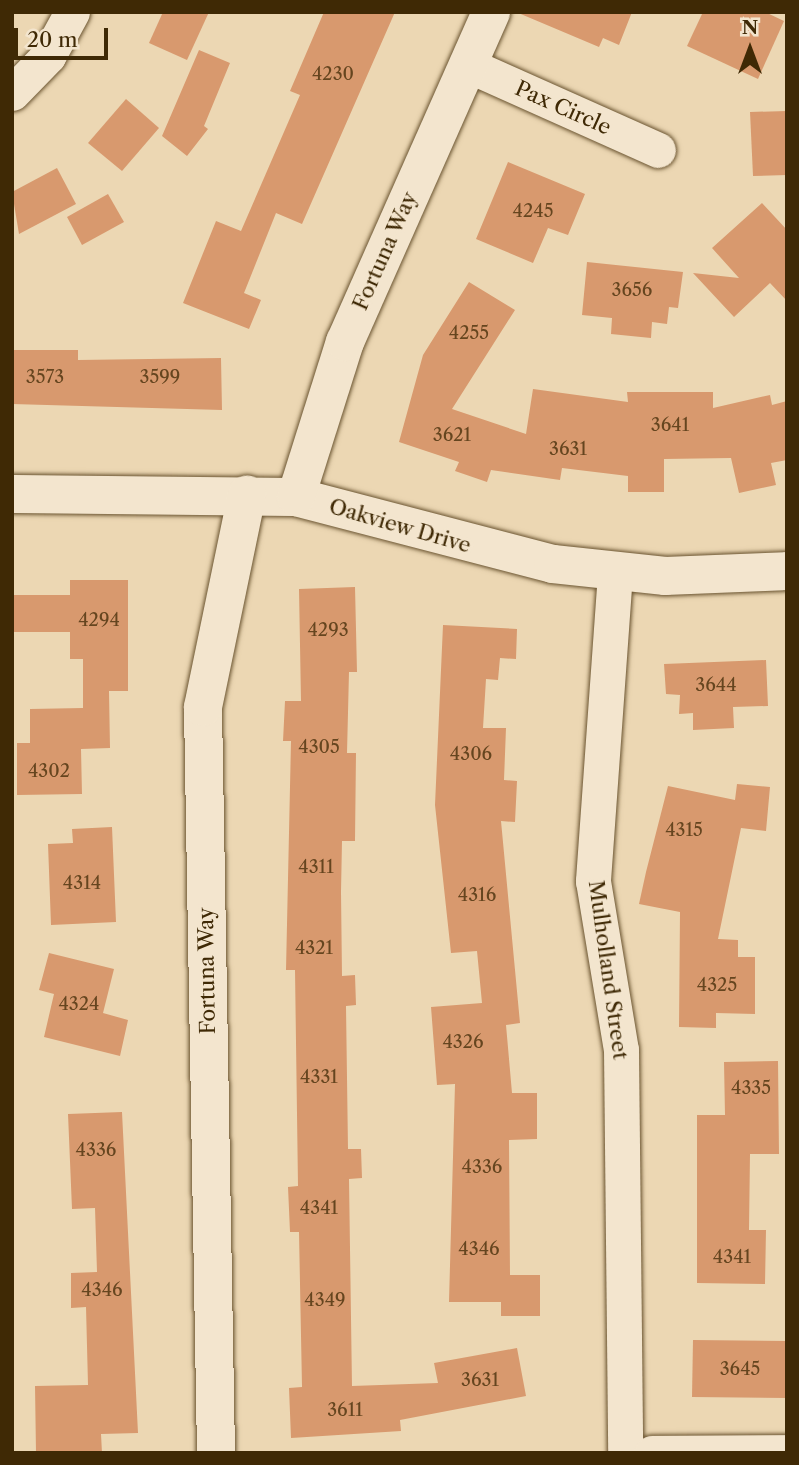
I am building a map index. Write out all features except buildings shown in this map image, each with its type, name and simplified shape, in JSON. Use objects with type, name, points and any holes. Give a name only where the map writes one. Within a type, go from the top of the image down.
[{"type":"street","points":[[12,93],[48,57],[72,12]]},
{"type":"street","name":"Fortuna Way","points":[[296,497],[345,341],[491,12]]},
{"type":"street","name":"Pax Circle","points":[[468,65],[658,150]]},
{"type":"street","name":"Oakview Drive","points":[[12,494],[247,494],[296,497],[472,547],[615,573],[787,571]]},
{"type":"street","name":"Fortuna Way","points":[[216,1453],[203,707],[247,494]]},
{"type":"street","name":"Mulholland Street","points":[[615,573],[593,881],[621,1050],[625,1453]]},
{"type":"street","points":[[652,1453],[787,1452]]}]
